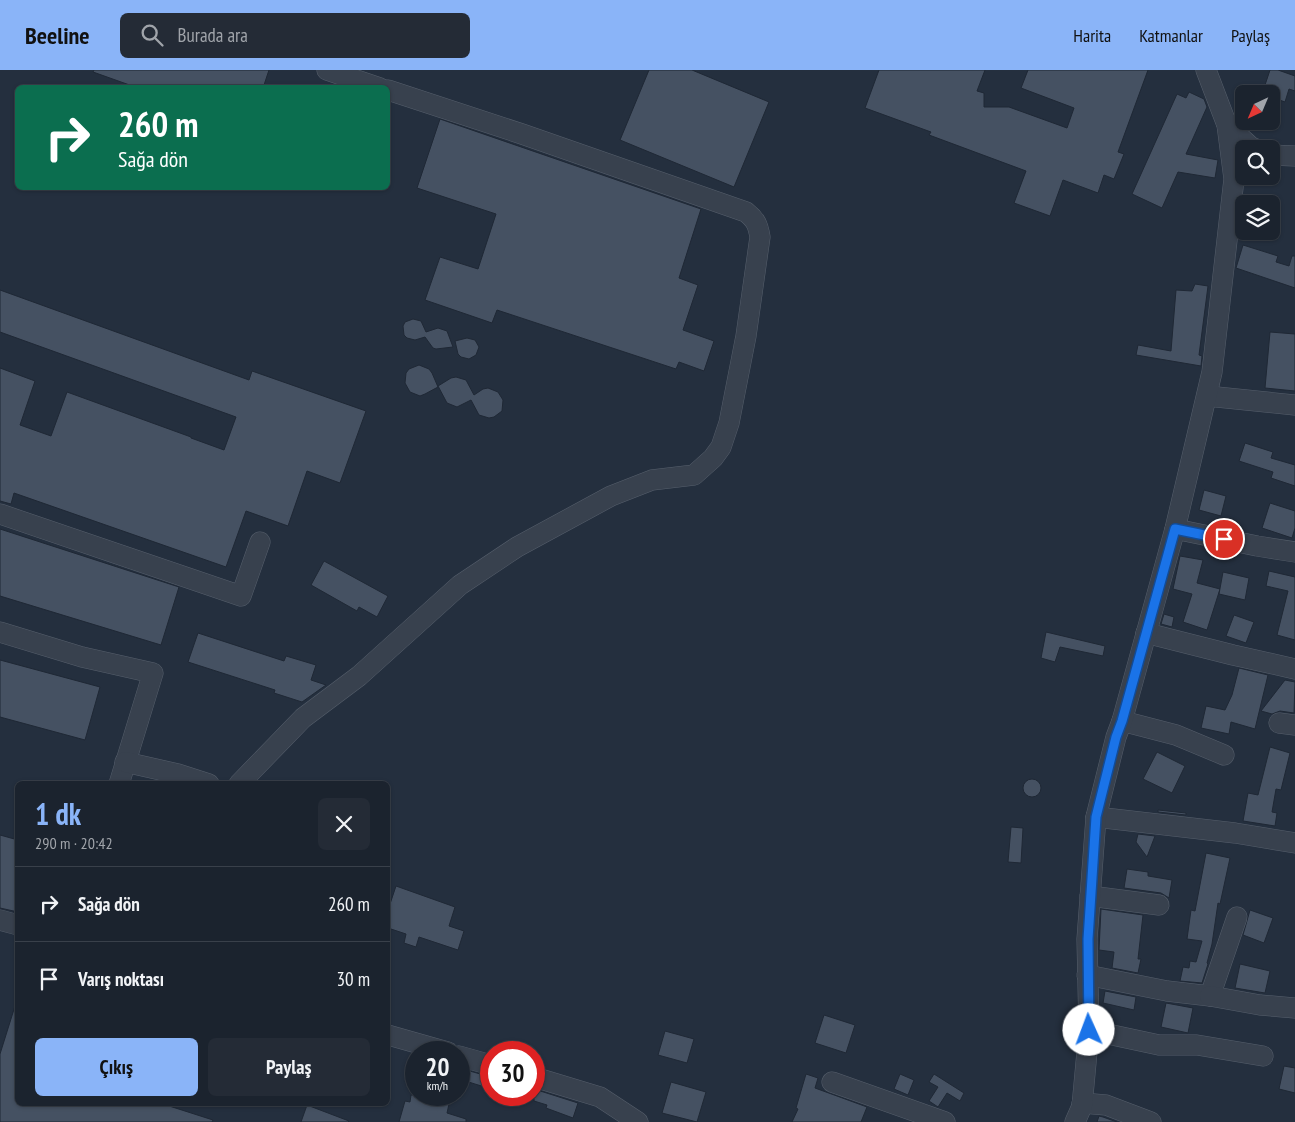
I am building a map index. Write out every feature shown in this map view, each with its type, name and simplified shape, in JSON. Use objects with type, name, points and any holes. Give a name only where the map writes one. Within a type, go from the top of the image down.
[{"type":"street","points":[[327,70],[371,85]]},
{"type":"street","points":[[1075,1122],[1082,1103],[1089,1030],[1087,975],[1096,817],[1116,737],[1175,529],[1212,372],[1234,180],[1227,124],[1206,70]]},
{"type":"street","points":[[242,781],[302,718],[359,676],[460,585],[518,547],[611,496],[652,480],[694,475],[721,448],[729,423],[746,336],[760,237],[759,227],[755,219],[746,212],[522,134],[390,91]]},
{"type":"street","points":[[1227,124],[1244,140]]},
{"type":"street","points":[[1280,155],[1295,156]]},
{"type":"street","points":[[1207,396],[1295,406]]},
{"type":"street","points":[[0,514],[242,596],[260,542]]},
{"type":"street","points":[[1175,529],[1295,552]]},
{"type":"street","points":[[0,632],[82,657],[153,673],[120,781]]},
{"type":"street","points":[[1146,633],[1295,669]]},
{"type":"street","points":[[1122,721],[1176,735],[1224,755]]},
{"type":"street","points":[[125,762],[200,781]]},
{"type":"street","points":[[1096,817],[1235,833],[1295,843]]},
{"type":"street","points":[[1090,896],[1159,905]]},
{"type":"street","points":[[1210,996],[1237,917]]},
{"type":"street","points":[[0,920],[15,924]]},
{"type":"street","points":[[1087,975],[1167,991],[1260,1005],[1295,1008]]},
{"type":"street","points":[[1089,1030],[1159,1045],[1197,1045],[1263,1056]]},
{"type":"street","points":[[390,1036],[409,1041]]},
{"type":"street","points":[[545,1081],[600,1097],[638,1122]]},
{"type":"street","points":[[832,1082],[945,1122]]},
{"type":"street","points":[[1082,1103],[1106,1105],[1152,1122]]},
{"type":"building","points":[[94,70],[269,70],[264,85],[130,85],[93,72]]},
{"type":"building","points":[[649,70],[692,70],[769,102],[734,187],[620,140]]},
{"type":"building","points":[[879,70],[985,70],[977,91],[984,93],[984,107],[1009,107],[1067,128],[1074,108],[1021,88],[1028,70],[1148,70],[1118,152],[1124,154],[1114,179],[1104,175],[1098,193],[1063,180],[1050,216],[1014,203],[1026,171],[929,135],[931,132],[865,108]]},
{"type":"building","points":[[1270,70],[1278,70],[1295,76],[1295,91],[1289,89],[1285,102],[1280,100],[1280,85],[1265,85]]},
{"type":"building","points":[[1189,92],[1204,99],[1207,107],[1186,154],[1218,160],[1215,178],[1178,172],[1162,208],[1132,194],[1177,94],[1186,98]]},
{"type":"building","points":[[440,119],[701,209],[679,278],[698,285],[683,330],[714,341],[704,371],[679,362],[676,369],[497,310],[492,323],[425,300],[440,257],[478,269],[496,214],[417,188]]},
{"type":"building","points":[[1243,245],[1278,256],[1276,262],[1289,266],[1292,256],[1295,256],[1295,288],[1236,268]]},
{"type":"building","points":[[1195,284],[1208,286],[1199,355],[1202,356],[1201,366],[1136,355],[1138,345],[1171,351],[1176,290],[1192,291]]},
{"type":"building","points":[[0,290],[249,380],[252,371],[366,411],[340,483],[307,471],[288,526],[246,511],[226,567],[14,493],[11,504],[0,501],[0,368],[35,381],[20,425],[51,436],[67,392],[224,450],[236,417],[0,332]]},
{"type":"building","points":[[413,319],[421,321],[426,332],[438,328],[447,331],[453,347],[436,349],[433,348],[425,337],[415,340],[407,338],[404,335],[403,326],[405,322]]},
{"type":"building","points":[[1270,332],[1295,334],[1295,391],[1265,388]]},
{"type":"building","points":[[467,338],[475,340],[479,347],[476,355],[469,359],[458,354],[455,341]]},
{"type":"building","points":[[419,365],[429,369],[438,387],[420,396],[410,392],[405,383],[406,373],[409,369]]},
{"type":"building","points":[[456,377],[466,380],[474,395],[488,388],[498,392],[503,400],[502,411],[489,418],[479,415],[471,400],[457,407],[447,403],[438,386]]},
{"type":"building","points":[[1245,443],[1273,452],[1271,458],[1295,465],[1295,486],[1271,478],[1273,472],[1239,461]]},
{"type":"building","points":[[1204,490],[1226,496],[1221,516],[1199,510]]},
{"type":"building","points":[[1270,503],[1295,511],[1295,528],[1292,538],[1262,528]]},
{"type":"building","points":[[0,529],[179,587],[161,645],[0,596]]},
{"type":"building","points":[[1180,556],[1203,560],[1197,583],[1220,589],[1207,630],[1183,622],[1192,594],[1173,589]]},
{"type":"building","points":[[324,561],[388,596],[377,617],[359,607],[357,611],[311,585]]},
{"type":"building","points":[[1269,571],[1295,577],[1295,640],[1277,635],[1288,591],[1266,586]]},
{"type":"building","points":[[1223,572],[1249,578],[1245,600],[1219,594]]},
{"type":"building","points":[[1164,614],[1174,617],[1172,627],[1161,624]]},
{"type":"building","points":[[1234,615],[1254,622],[1246,643],[1226,636]]},
{"type":"building","points":[[1046,632],[1105,646],[1103,656],[1060,647],[1055,662],[1041,658]]},
{"type":"building","points":[[198,633],[284,661],[286,656],[316,665],[311,680],[326,685],[302,702],[274,693],[275,690],[188,662]]},
{"type":"building","points":[[0,660],[100,687],[85,740],[0,717]]},
{"type":"building","points":[[1239,668],[1268,675],[1255,729],[1231,722],[1229,734],[1201,728],[1206,706],[1225,710],[1232,695]]},
{"type":"building","points":[[1285,680],[1295,682],[1294,713],[1280,711],[1272,714],[1261,711]]},
{"type":"building","points":[[1270,747],[1290,753],[1281,790],[1276,789],[1272,812],[1277,813],[1275,826],[1243,821],[1248,793],[1258,795]]},
{"type":"building","points":[[1157,752],[1185,766],[1172,793],[1143,779]]},
{"type":"building","points":[[1032,779],[1038,782],[1041,788],[1038,794],[1032,797],[1026,794],[1023,788],[1026,782]]},
{"type":"building","points":[[1158,810],[1186,813],[1186,815],[1158,812]]},
{"type":"building","points":[[1011,827],[1023,828],[1021,863],[1008,862]]},
{"type":"building","points":[[1138,834],[1155,836],[1147,857],[1136,842]]},
{"type":"building","points":[[0,835],[15,839],[15,911],[0,908]]},
{"type":"building","points":[[1206,853],[1230,858],[1220,904],[1218,903],[1208,964],[1202,983],[1180,981],[1183,967],[1189,968],[1190,961],[1196,962],[1202,941],[1187,939],[1191,910],[1195,911]]},
{"type":"building","points":[[1127,869],[1148,872],[1148,876],[1172,880],[1169,898],[1161,893],[1124,888]]},
{"type":"building","points":[[396,886],[455,907],[449,926],[464,931],[458,950],[419,937],[416,947],[404,943],[406,934],[390,929],[390,904]]},
{"type":"building","points":[[1101,909],[1143,915],[1138,959],[1141,959],[1138,973],[1112,968],[1114,952],[1099,950]]},
{"type":"building","points":[[1250,910],[1273,918],[1264,943],[1243,935]]},
{"type":"building","points":[[1240,964],[1270,971],[1265,993],[1235,988]]},
{"type":"building","points":[[1105,991],[1136,997],[1134,1010],[1103,1003]]},
{"type":"building","points":[[1166,1003],[1193,1008],[1188,1033],[1161,1027]]},
{"type":"building","points":[[15,1006],[15,1106],[169,1106],[213,1120],[212,1122],[0,1122],[0,1054]]},
{"type":"building","points":[[824,1015],[855,1025],[846,1053],[815,1043]]},
{"type":"building","points":[[665,1031],[694,1039],[687,1063],[658,1055]]},
{"type":"building","points":[[1284,1066],[1295,1068],[1295,1093],[1279,1089]]},
{"type":"building","points":[[470,1071],[480,1074],[480,1086],[470,1082]]},
{"type":"building","points":[[806,1074],[818,1078],[815,1088],[867,1107],[861,1122],[792,1122],[798,1109],[796,1108]]},
{"type":"building","points":[[900,1074],[914,1080],[908,1095],[894,1089]]},
{"type":"building","points":[[934,1074],[964,1093],[960,1101],[947,1093],[938,1107],[929,1101],[938,1087],[929,1082]]},
{"type":"building","points":[[671,1082],[706,1092],[697,1122],[662,1113]]},
{"type":"building","points":[[545,1092],[578,1103],[573,1118],[546,1108],[547,1105],[545,1104]]},
{"type":"building","points":[[405,1101],[405,1106],[449,1106],[447,1113],[466,1119],[466,1122],[399,1122]]},
{"type":"building","points":[[307,1106],[349,1121],[348,1122],[301,1122]]},
{"type":"building","points":[[1099,1116],[1103,1117],[1117,1122],[1097,1122]]},
{"type":"route","points":[[1089,1030],[1088,939],[1096,817],[1116,737],[1175,529],[1224,539]]}]
